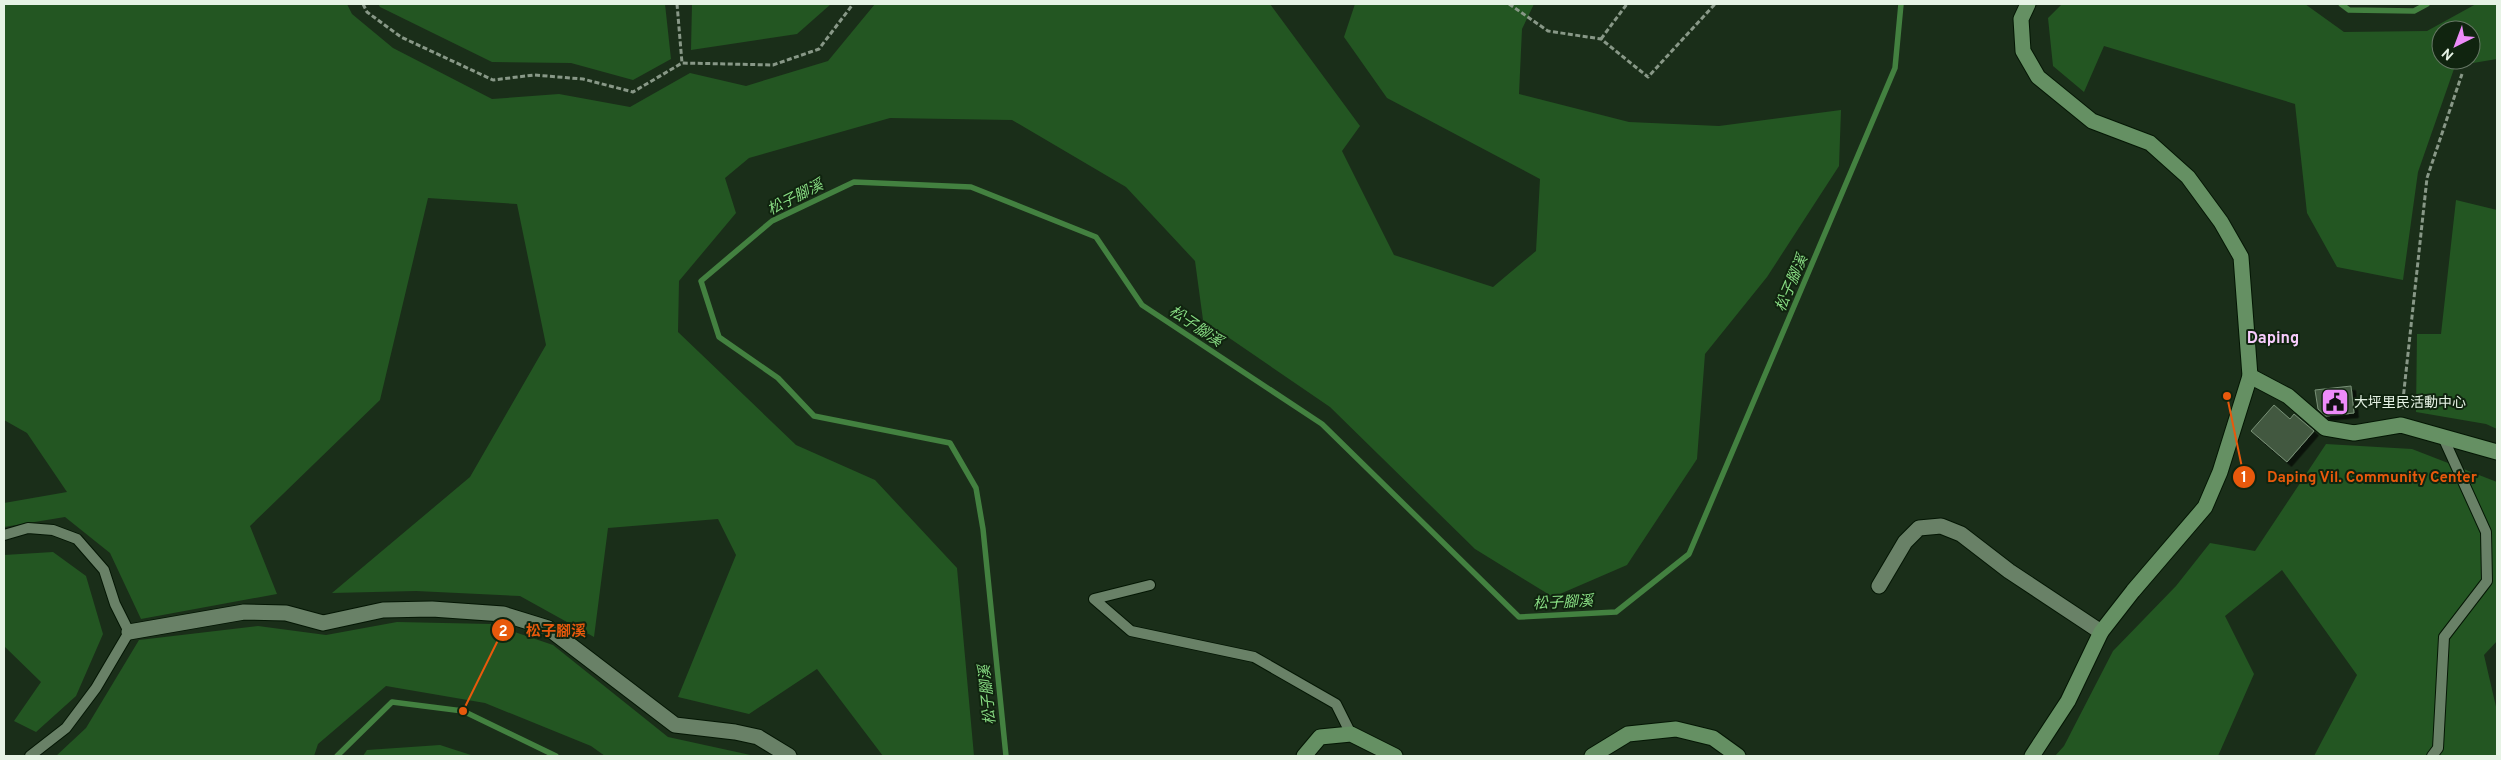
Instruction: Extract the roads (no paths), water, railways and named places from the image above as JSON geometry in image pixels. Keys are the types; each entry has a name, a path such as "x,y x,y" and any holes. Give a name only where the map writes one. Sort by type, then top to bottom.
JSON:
{"street":[{"path":"2028,4 2021,19 2022,51 2038,77 2092,121 2150,143 2188,178 2221,222 2242,257 2250,376 2220,472 2205,507 2133,591 2101,632 2068,701 2032,756"},
{"path":"2250,376 2288,396 2325,428 2354,433 2401,425 2497,452"},
{"path":"1879,586 1905,542 1919,528 1941,526 1960,534 2009,571 2101,632"},
{"path":"129,632 244,612 286,613 323,623 383,610 432,609 504,614 548,628 675,724 735,732 758,738 789,756"},
{"path":"1592,756 1628,734 1676,729 1713,738 1738,756"},
{"path":"1304,756 1320,737 1351,734 1395,756"}],"lane":[{"path":"2432,756 2438,748 2444,637 2487,581 2486,532 2442,435"},
{"path":"4,535 28,528 53,530 77,539 104,570 115,604 129,632 96,688 66,728 30,756"},
{"path":"1150,584 1094,599 1131,631 1254,657 1336,704 1351,734"}],"waterway":[{"name":"松子腳溪","path":"1006,756 983,529 976,488 950,443 814,416 778,378 719,337 701,281 772,221 854,182 971,187 1096,237 1142,305 1322,424 1519,617 1616,612 1689,554 1895,68 1901,4"},
{"name":"松子腳溪","path":"2341,4 2349,10 2414,11 2427,4"},
{"name":"松子腳溪","path":"337,756 392,702 463,711 556,756"}],"place":[{"name":"Daping Vil. Community Center","path":"2227,396"},
{"name":"大坪里民活動中心","path":"2335,402"},
{"name":"松子腳溪","path":"463,711"}],"district":[{"name":"Daping","path":"2273,337"}]}
